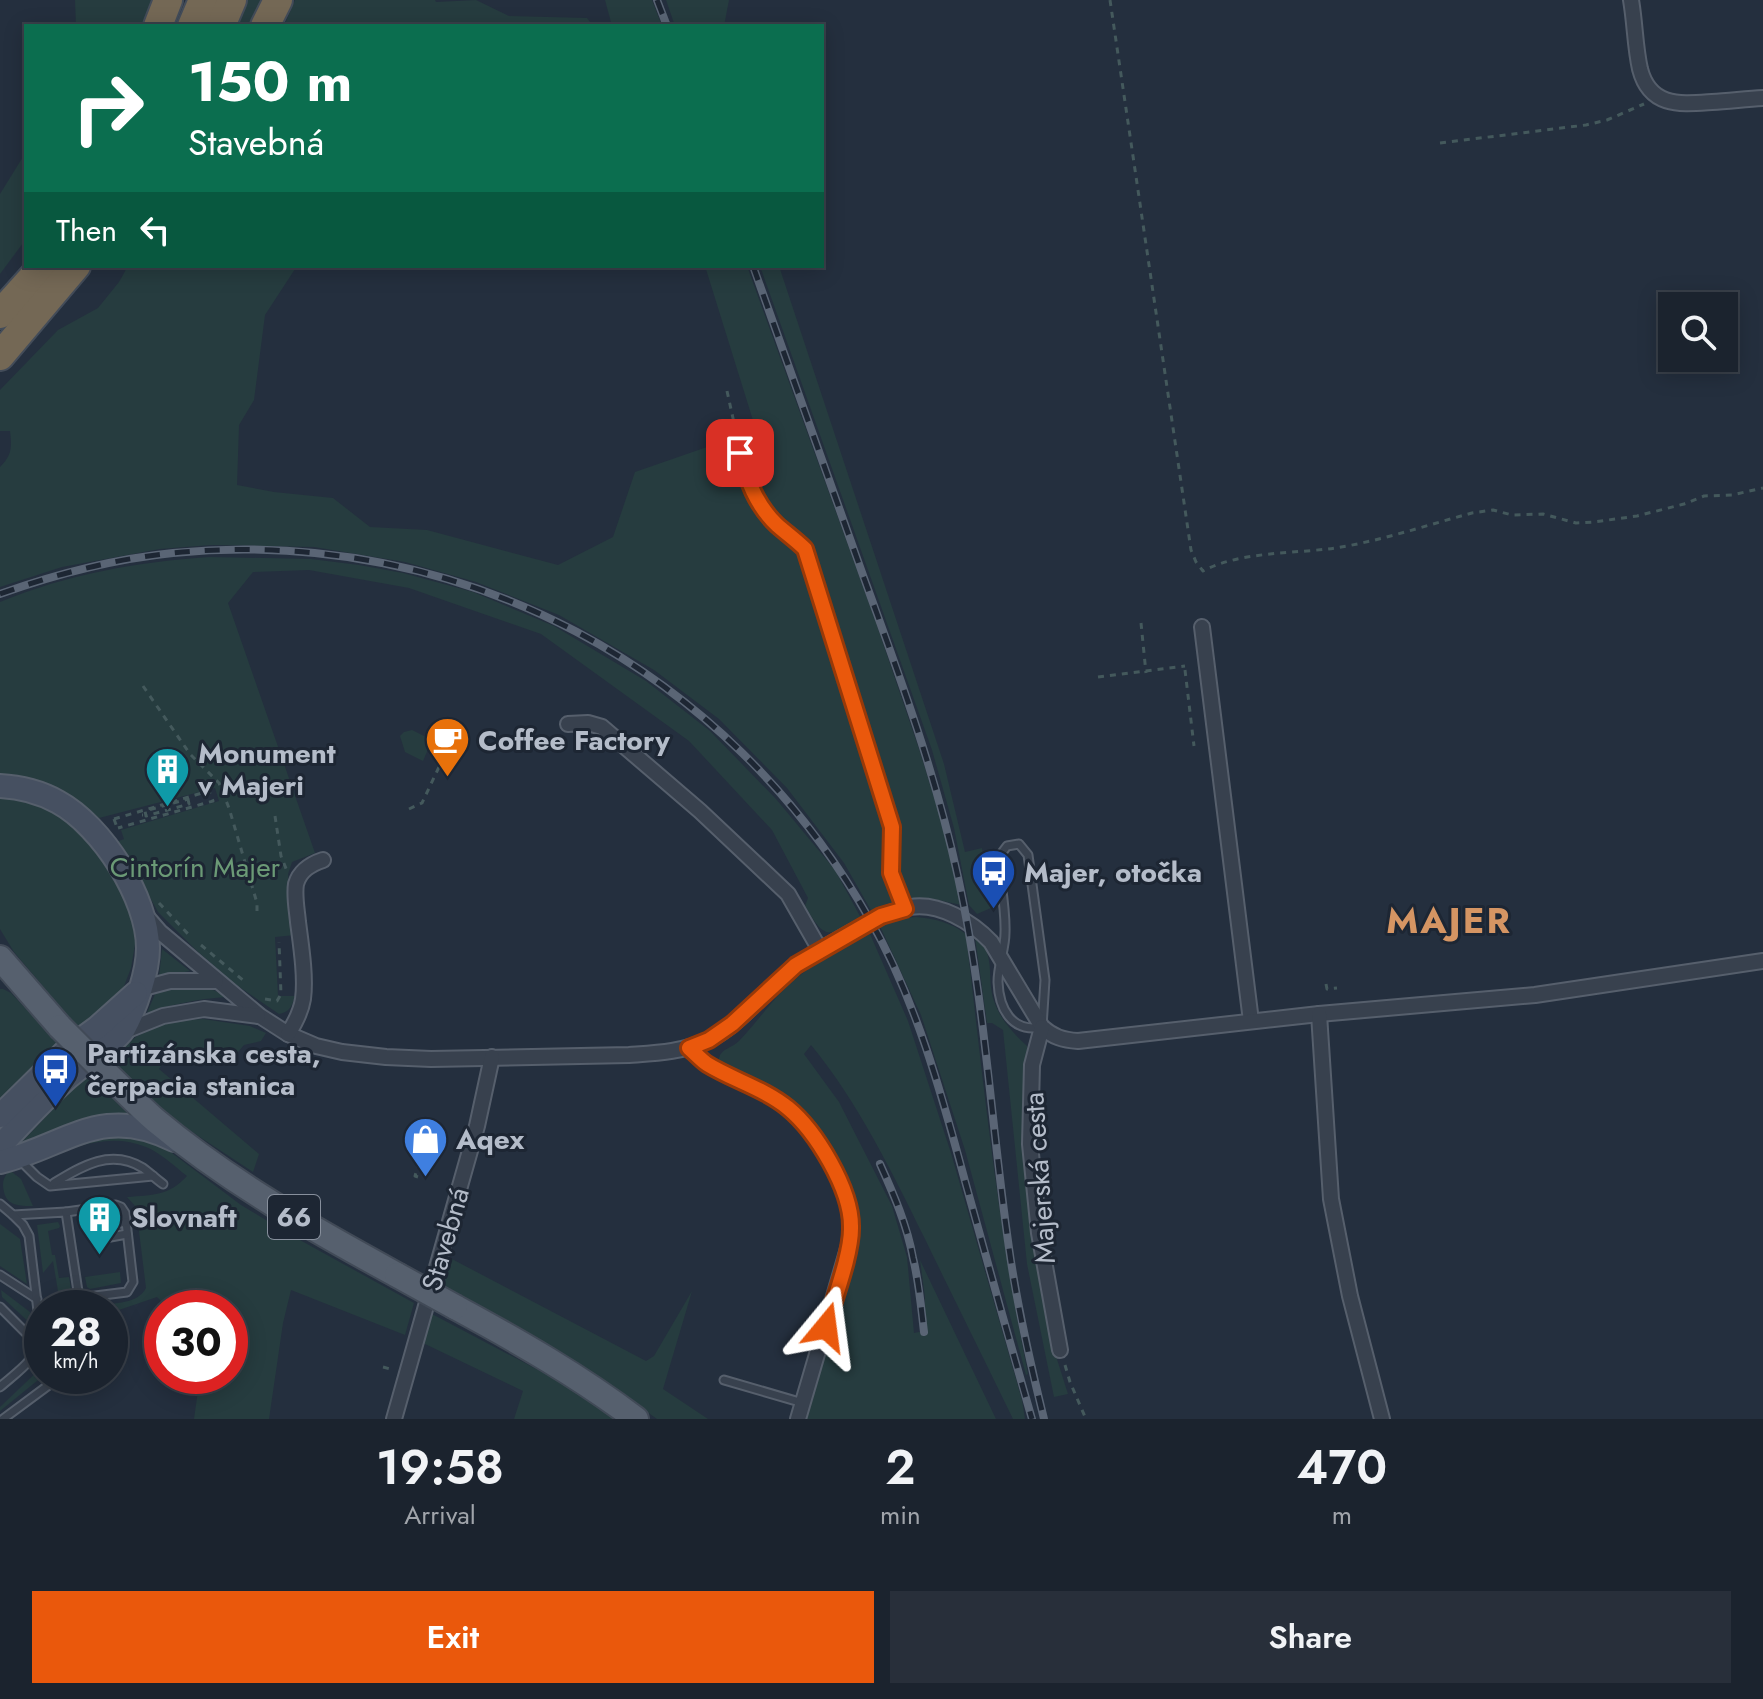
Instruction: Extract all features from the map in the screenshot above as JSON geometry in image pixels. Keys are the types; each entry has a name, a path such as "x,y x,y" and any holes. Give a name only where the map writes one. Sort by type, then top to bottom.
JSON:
{"highway":[{"path":"159,24 168,0"},
{"path":"193,24 203,0"},
{"path":"222,24 232,0"},
{"path":"266,24 278,0"},
{"path":"0,314 56,270"},
{"path":"0,356 56,270"}],"main road":[{"name":"66","path":"4,970 155,1120 195,1151 274,1205 520,1342 636,1419"}],"street":[{"path":"1631,0 1640,69 1646,84 1658,97 1680,104 1763,98"},
{"path":"1202,627 1251,1021"},
{"path":"568,724 588,723 602,727 700,811 788,894 820,950"},
{"path":"0,786 38,793 61,803 80,818 107,832 114,858 131,886 148,903 160,932 260,1016 288,1034 316,1046 386,1057 629,1055 689,1048 709,1040 732,1024 796,965 820,950 881,916 923,907 940,910 980,930 991,942 1042,1027 1051,1035 1078,1041 1319,1014 1535,995 1763,961"},
{"path":"288,1034 298,1017 303,999 296,884 306,867 323,860"},
{"path":"123,1032 145,971 148,903"},
{"path":"0,1116 68,1049 140,989 170,981 217,981"},
{"path":"6,1155 65,1080 123,1032 163,1016 204,1009 260,1016"},
{"path":"1319,1014 1331,1199 1350,1296 1382,1419"},
{"name":"Majerská cesta","path":"1042,1027 1032,1065 1030,1144 1039,1233 1060,1350"},
{"path":"689,1048 705,1063 788,1108 824,1154 846,1198 851,1224 849,1245 798,1419"},
{"name":"Stavebná","path":"394,1419 473,1140 492,1057"},
{"path":"6,1155 104,1126 153,1129 195,1151"}],"lane":[{"path":"740,453 757,502 777,525 805,549 892,827 891,873 905,909"},
{"path":"1019,844 1028,855 1045,980 1042,1027 1022,1027 1010,1019 1000,1000 998,979 1001,960 1005,932 998,858 1007,846 1019,844"},
{"path":"6,1155 50,1186 153,1176"},
{"path":"50,1186 84,1165 107,1159 142,1167 163,1184"},
{"path":"0,1204 23,1225 29,1236 36,1290"},
{"path":"13,1215 121,1207 125,1213 133,1282 128,1290"},
{"path":"66,1212 78,1290"},
{"path":"92,1228 126,1222"},
{"path":"69,1231 80,1230"},
{"path":"94,1240 127,1234"},
{"path":"71,1243 82,1242"},
{"path":"119,1263 130,1261"},
{"path":"75,1269 84,1268"},
{"path":"0,1275 24,1291"},
{"path":"0,1307 24,1331"},
{"path":"0,1387 24,1367"},
{"path":"724,1380 803,1403"},
{"path":"3,1419 37,1394"}],"path":[{"path":"1110,0 1191,550 1203,571 1236,559 1337,548 1472,513 1493,510 1512,515 1543,514 1576,523 1594,522 1637,516 1704,496 1732,495 1763,488"},
{"path":"1440,143 1586,125 1616,117 1658,97"},
{"path":"727,391 740,453"},
{"path":"1141,623 1146,672"},
{"path":"1098,677 1185,668 1194,746"},
{"path":"143,686 190,754 219,783 229,808 257,911"},
{"path":"409,809 422,803 455,733 449,723"},
{"path":"107,832 142,815 221,788"},
{"path":"114,819 213,801 209,791"},
{"path":"188,799 187,804 146,816 145,811 188,799"},
{"path":"275,816 281,856 296,884"},
{"path":"107,832 114,819"},
{"path":"107,832 114,819"},
{"path":"107,832 122,838"},
{"path":"148,903 162,908 187,934 252,988"},
{"path":"263,997 267,1001 277,1001 281,994 279,942"},
{"path":"1326,984 1327,989 1337,988"},
{"path":"418,1177 415,1176 421,1156"},
{"path":"1060,1350 1086,1419"}],"green space":[{"path":"75,0 154,0 145,24 76,24"},
{"path":"248,0 269,0 256,24 238,24"},
{"path":"295,0 476,0 509,16 587,18 592,24 285,24"},
{"path":"605,0 652,0 661,24 611,24"},
{"path":"666,0 729,0 724,24 674,24"},
{"path":"24,155 24,242 0,274 0,194"},
{"path":"127,268 296,268 265,315 254,400 239,425 237,485 333,498 370,527 427,530 558,565 613,537 635,472 756,430 706,268 748,268 920,752 944,830 961,905 916,898 872,912 844,863 787,788 719,719 654,670 559,615 476,582 405,562 314,547 211,545 160,549 62,567 0,587 0,467 9,455 11,442 10,431 0,431 0,390 58,330 98,308"},
{"path":"761,268 780,268 944,764 965,852 982,848 991,908 977,914 969,905 954,828 932,750"},
{"name":"Cintorín Majer","path":"210,557 311,559 403,573 473,592 554,626 646,681 710,731 776,799 835,870 861,918 834,932 818,926 805,906 808,898 772,830 689,741 541,634 409,588 309,570 253,572 228,603 315,853 292,862 288,874 295,935 275,937 278,996 295,996 290,1008 279,1014 235,984 158,912 116,842 124,839 121,830 219,801 215,788 99,818 61,789 24,778 0,777 0,602 51,584 103,571"},
{"path":"412,730 432,740 423,761 405,752 400,736"},
{"path":"0,796 29,799 63,813 87,837 115,873 130,906 136,939 131,968 121,994 80,1030 14,952 0,929"},
{"path":"916,917 942,922 966,934 992,1154 1026,1375 965,1150 921,1015 879,924"},
{"path":"870,934 908,1021 951,1153 1025,1419 1013,1419 887,1163 844,1090 811,1045 804,1054 839,1102 892,1206 907,1257 914,1333 924,1331 925,1297 920,1260 996,1419 805,1419 860,1232 852,1195 838,1166 762,1086 719,1062 719,1058 739,1041 799,976"},
{"path":"975,937 982,943 989,958 992,992 997,1008 1027,1046 1029,1211 1049,1334 1068,1394 1054,1397 1027,1264 1003,1030 987,1023"},
{"path":"162,949 190,971 159,977"},
{"path":"175,987 208,989 225,997 186,1002 147,1013 155,994"},
{"path":"0,989 11,993 58,1043 0,1102"},
{"path":"203,1019 250,1026 266,1033 261,1041 244,1045 232,1059 219,1061 170,1054 159,1069 259,1154 253,1172 177,1122 107,1061 137,1036 171,1021"},
{"path":"88,1073 129,1115 127,1119 19,1147 19,1145"},
{"path":"128,1132 164,1147 241,1205 414,1303 405,1335 291,1290 269,1419 194,1419 197,1394 248,1394 248,1290 144,1290 136,1207 127,1197 167,1191 187,1176 152,1150 119,1141 93,1143 41,1159 67,1143"},
{"path":"8,1172 21,1179 33,1206 8,1200 3,1184"},
{"path":"58,1222 59,1228 48,1231 52,1255 55,1255 59,1278 69,1277 71,1290 58,1290 53,1261 43,1273 37,1225"},
{"path":"0,1224 20,1239 27,1284 0,1266"},
{"path":"450,1258 646,1361 654,1356 692,1291 663,1389 708,1419 657,1419 524,1330 443,1285"},
{"path":"120,1272 121,1283 87,1287 85,1277"},
{"path":"1,1290 24,1307 24,1318 2,1297"},
{"path":"144,1290 144,1301 128,1307 128,1301"},
{"path":"432,1314 559,1381 615,1419 514,1419 523,1391 423,1343"},
{"path":"24,1384 24,1391 0,1411 0,1407"}],"railway":[{"path":"657,0 666,24"},
{"path":"754,268 904,689 949,839 975,969 1012,1270 1044,1419"},
{"path":"0,594 85,568 173,553 280,550 384,563 483,591 577,632 663,686 742,753 811,831 870,920 886,951 914,1014 937,1080 1032,1419"},
{"path":"880,1164 900,1210 910,1246 924,1332"}],"place":[{"name":"Coffee Factory","path":"447,779"},
{"name":"Monument v Majeri","path":"167,808"},
{"name":"Majer, otočka","path":"993,911"},
{"name":"Partizánska cesta, čerpacia stanica","path":"56,1108"},
{"name":"Aqex","path":"425,1178"},
{"name":"Slovnaft","path":"100,1256"}],"district":[{"name":"MAJER","path":"1449,920"}],"route":[{"path":"740,453 757,502 777,525 805,549 892,827 891,873 905,909 881,916 796,965 732,1024 709,1040 689,1048 705,1063 788,1108 810,1133 831,1165 846,1198 851,1224 849,1245 826,1327"}]}
